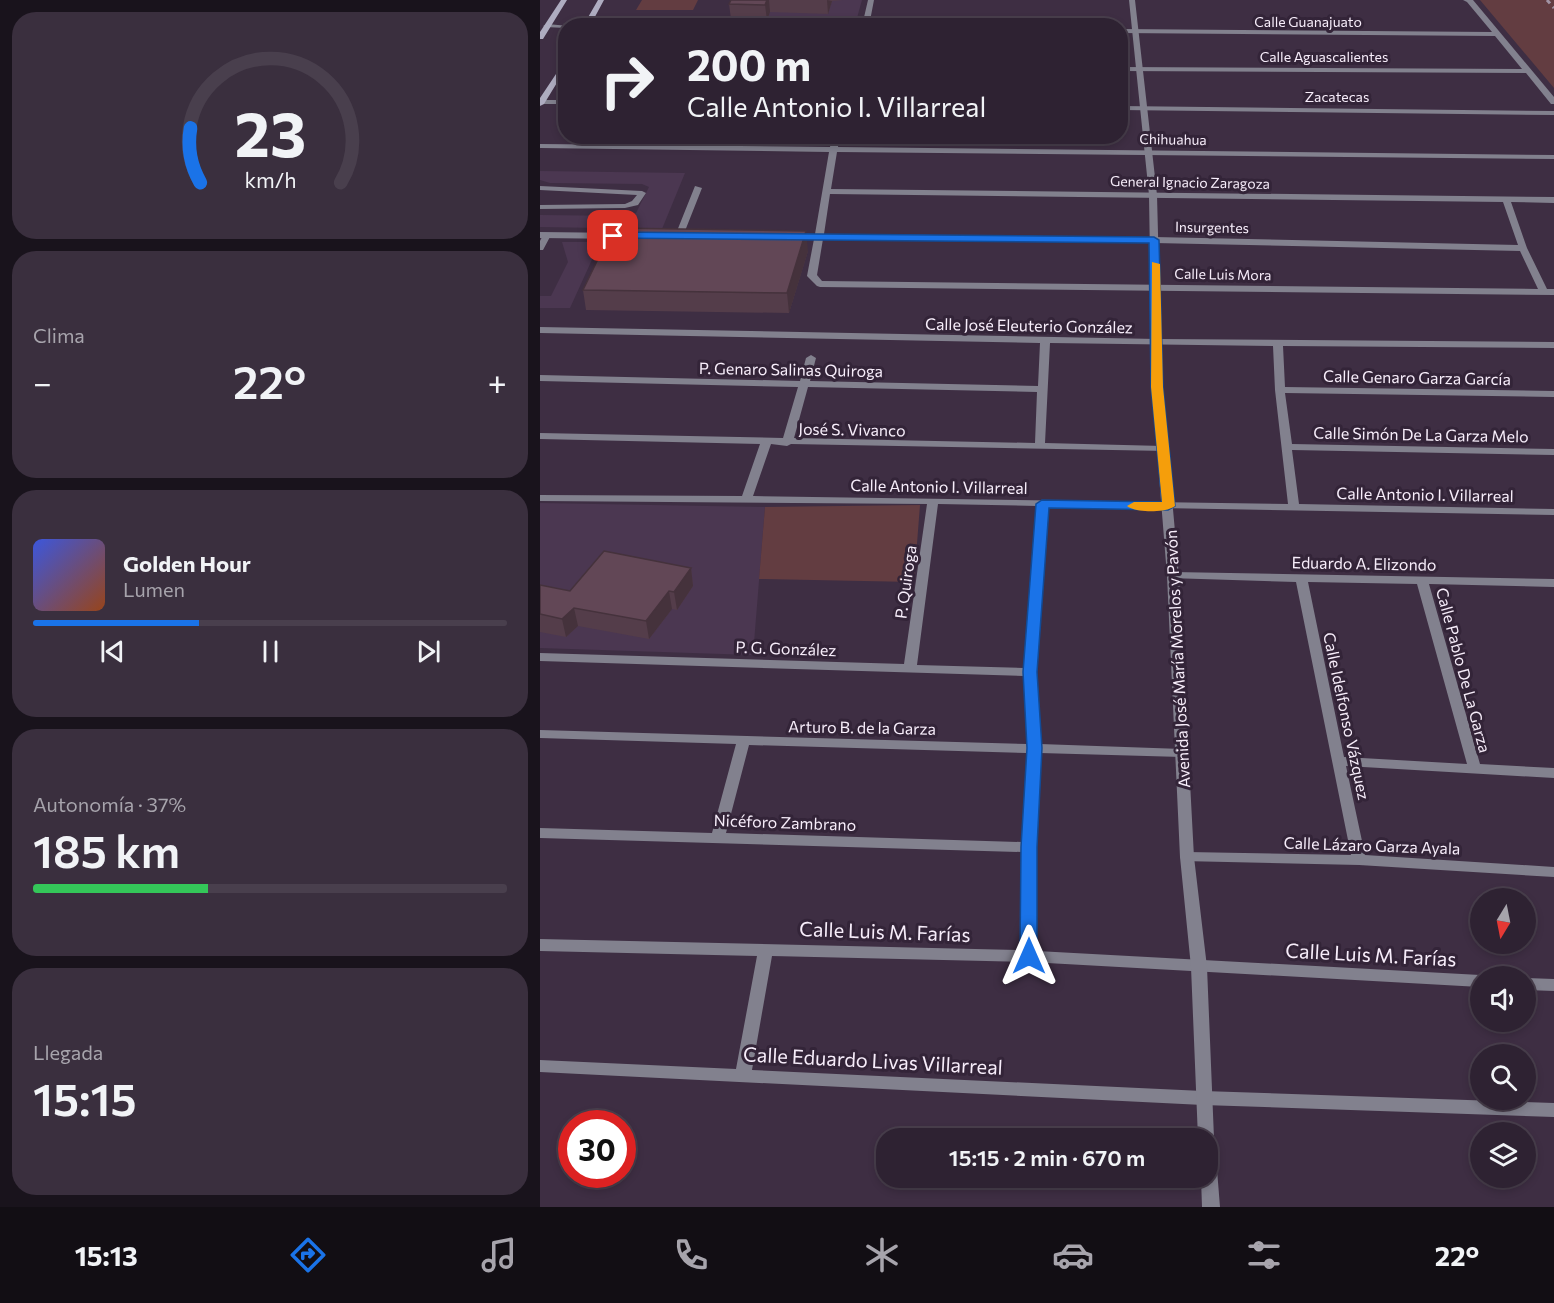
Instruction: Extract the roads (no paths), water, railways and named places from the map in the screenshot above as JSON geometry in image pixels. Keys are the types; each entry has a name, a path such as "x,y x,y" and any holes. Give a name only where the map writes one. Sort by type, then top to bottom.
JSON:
{"main road":[{"path":"540,37 564,0"},
{"path":"591,18 601,0"},
{"path":"541,103 558,75"}],"street":[{"path":"867,18 871,0"},
{"name":"Avenida José María Morelos y Pavón","path":"1132,0 1153,195 1157,387 1173,576 1187,857 1198,967 1205,1128"},
{"path":"1468,0 1554,102"},
{"path":"547,26 558,26"},
{"name":"Calle Guanajuato","path":"1128,31 1496,34"},
{"name":"Calle Aguascalientes","path":"1128,69 1527,71"},
{"path":"541,103 558,102"},
{"name":"Zacatecas","path":"1128,108 1554,113"},
{"path":"817,236 834,144"},
{"name":"Chihuahua","path":"540,146 1554,157"},
{"name":"General Ignacio Zaragoza","path":"826,191 1554,200"},
{"path":"1506,199 1523,248 1549,292"},
{"path":"544,235 631,236"},
{"path":"667,236 691,236"},
{"name":"Insurgentes","path":"782,236 1154,240 1523,248"},
{"name":"Calle Luis Mora","path":"817,236 812,276 820,284 1549,292"},
{"name":"Calle José Eleuterio González","path":"540,330 1278,344 1554,345"},
{"path":"1040,447 1045,340"},
{"path":"1278,344 1280,390 1294,508"},
{"path":"787,443 801,385 811,358"},
{"name":"P. Genaro Salinas Quiroga","path":"540,378 1042,389"},
{"name":"Calle Genaro Garza García","path":"1280,390 1554,394"},
{"name":"José S. Vivanco","path":"540,436 787,443 1163,449"},
{"path":"747,500 766,442"},
{"name":"Calle Simón De La Garza Melo","path":"1287,447 1554,452"},
{"name":"Calle Antonio I. Villarreal","path":"540,498 933,501 1554,512"},
{"name":"P. Quiroga","path":"910,668 933,501"},
{"path":"1029,956 1029,847 1034,748 1030,672 1042,504"},
{"name":"Eduardo A. Elizondo","path":"1173,576 1554,583"},
{"name":"Calle Idelfonso Vázquez","path":"1301,579 1359,860"},
{"name":"Calle Pablo De La Garza","path":"1422,580 1475,770"},
{"name":"P. G. González","path":"540,657 1030,672"},
{"name":"Arturo B. de la Garza","path":"540,734 1182,753"},
{"path":"718,838 743,741"},
{"path":"1340,761 1554,773"},
{"name":"Nicéforo Zambrano","path":"540,833 1029,847"},
{"name":"Calle Lázaro Garza Ayala","path":"1187,857 1359,860 1554,872"},
{"name":"Calle Luis M. Farías","path":"540,945 1029,956 1470,981"},
{"path":"743,1075 766,949"},
{"path":"1536,984 1554,985"},
{"name":"Calle Eduardo Livas Villarreal","path":"540,1066 1203,1098 1554,1110"},
{"path":"1210,1188 1211,1207"}],"lane":[{"path":"540,188 642,193 635,203 625,206 540,207"},
{"path":"679,236 698,188"},
{"path":"540,248 544,235"}],"railway":[{"path":"1547,0 1554,8"}]}
